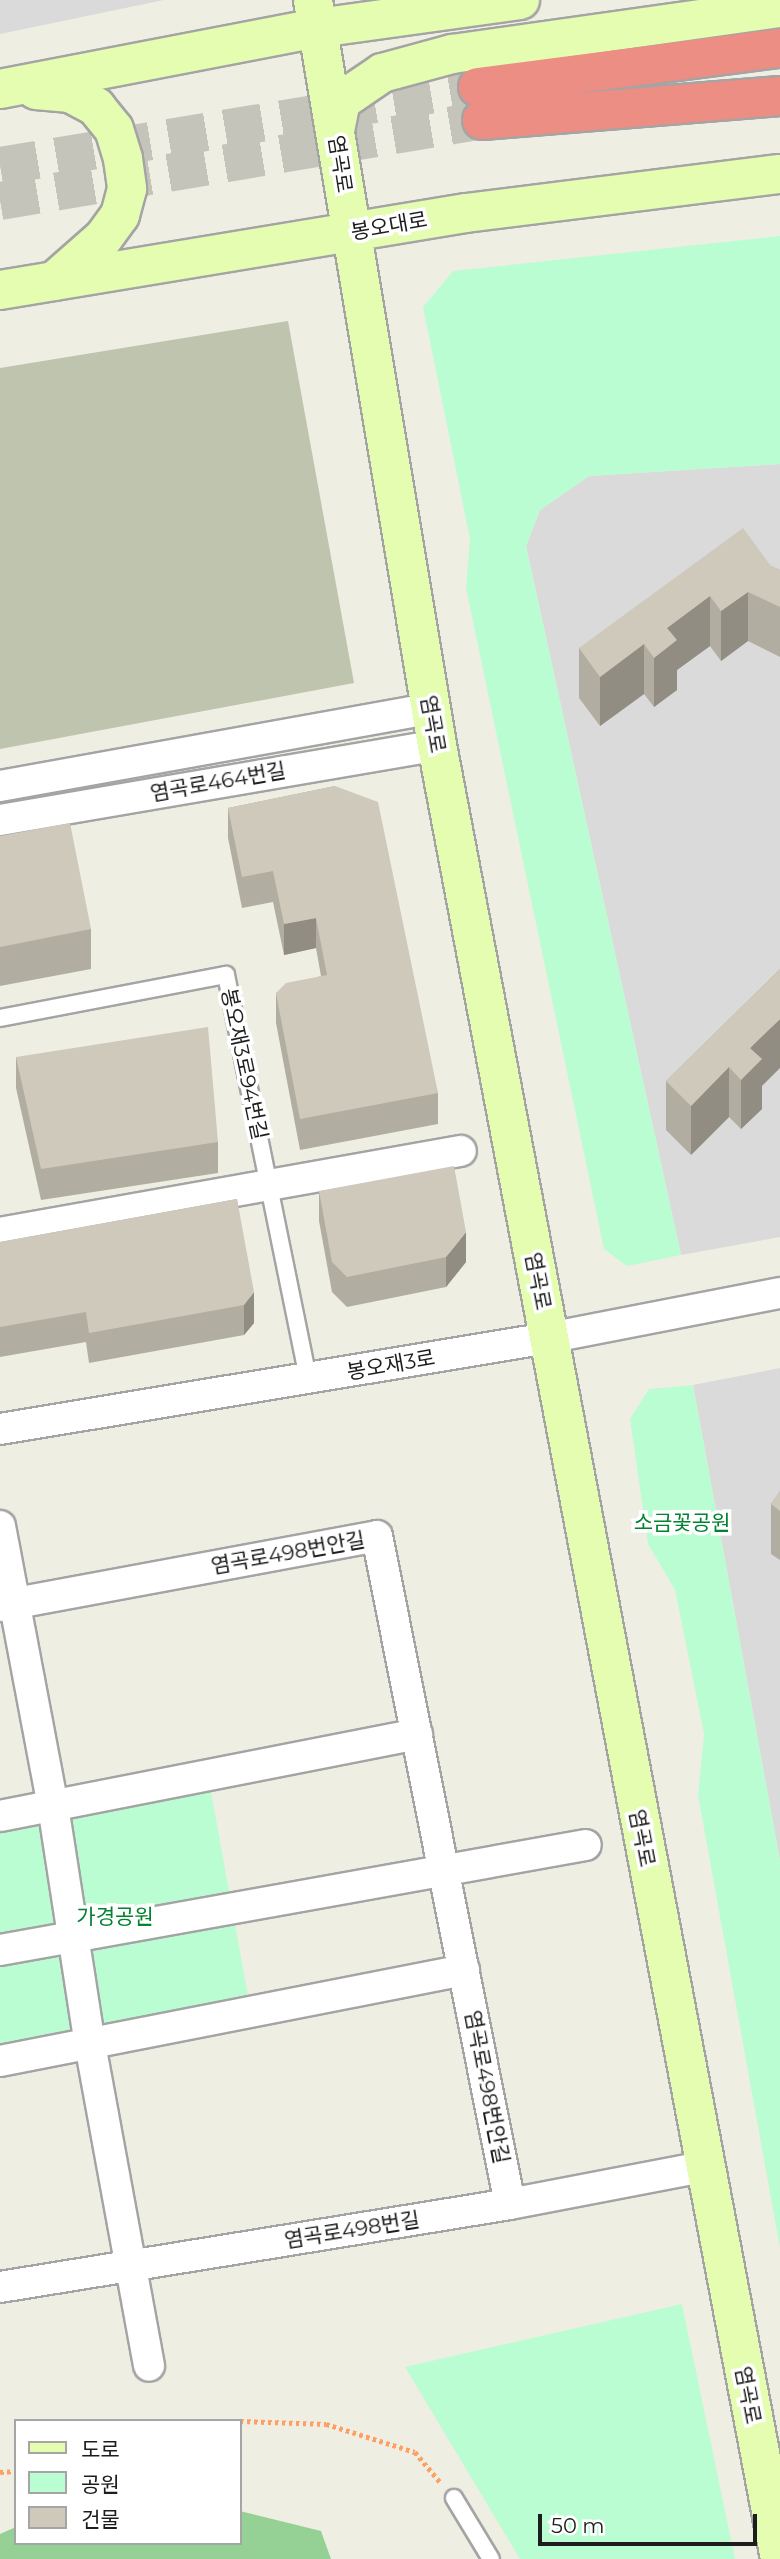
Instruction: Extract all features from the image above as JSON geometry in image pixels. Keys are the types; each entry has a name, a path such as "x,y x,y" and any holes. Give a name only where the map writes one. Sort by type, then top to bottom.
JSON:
{"highway":[{"path":"780,48 480,104 780,96"}],"main road":[{"path":"2,88 315,14 520,0"},
{"path":"335,131 341,101 382,73 452,54 780,8"},
{"name":"염곡로","path":"315,14 433,727 703,2167 780,2559"},
{"path":"2,88 70,93 96,107 114,128 123,159 127,189 120,215 103,238 54,281"},
{"name":"봉오대로","path":"0,290 466,213 780,174"}],"street":[{"name":"염곡로464번길","path":"0,786 362,721 433,727"},
{"path":"362,721 378,730 382,736 371,755"},
{"name":"염곡로464번길","path":"0,820 371,755 433,727"},
{"path":"0,1233 461,1151"},
{"name":"봉오재3로","path":"0,1429 548,1338 780,1293"},
{"path":"0,1526 7,1605 53,1806 90,2044 149,2366"},
{"name":"염곡로498번안길","path":"7,1605 377,1536 510,2204"},
{"path":"0,1816 417,1734"},
{"path":"0,1950 586,1845"},
{"path":"0,2062 464,1970"},
{"name":"염곡로498번길","path":"0,2287 510,2204 703,2167"}],"lane":[{"name":"봉오재3로94번길","path":"0,1018 226,975 308,1379"},
{"path":"454,2498 491,2559"}],"path":[{"path":"242,2421 326,2424 415,2452 454,2498"}],"shaded area":[{"path":"0,0 164,0 0,34"},
{"path":"288,321 354,683 0,749 0,368"},
{"path":"780,464 780,1237 681,1255 526,546 540,510 589,476"},
{"path":"780,1368 780,1861 693,1385"}],"green space":[{"path":"780,236 780,464 589,476 540,510 526,546 681,1255 627,1266 604,1249 466,588 470,539 423,307 453,271"},
{"name":"소금꽃공원","path":"693,1385 780,1861 780,2248 698,1795 704,1734 675,1590 648,1544 630,1419 649,1389"},
{"name":"가경공원","path":"208,1775 251,2012 0,2061 0,1816"},
{"path":"682,2304 735,2559 520,2559 405,2367"},
{"path":"242,2511 321,2531 331,2559 0,2559 0,2534 14,2528 14,2545 242,2545"}],"building":[{"path":"743,528 771,566 780,570 780,607 748,592 721,611 710,596 667,628 677,640 654,658 644,644 600,677 579,648"},
{"path":"335,786 378,802 438,1093 300,1119 276,993 286,983 327,975 316,918 284,924 273,871 242,877 228,808"},
{"path":"70,823 91,929 0,947 0,836"},
{"path":"780,969 780,1019 750,1048 762,1059 741,1080 729,1067 691,1106 666,1081"},
{"path":"208,1027 218,1142 41,1169 16,1057"},
{"path":"454,1166 466,1232 446,1257 347,1277 332,1262 319,1191"},
{"path":"237,1199 254,1292 244,1305 89,1333 86,1312 0,1327 0,1242"},
{"path":"780,1491 780,1511 771,1504"}],"tunnel":[{"path":"0,166 478,87"},
{"path":"0,201 482,120"}]}
